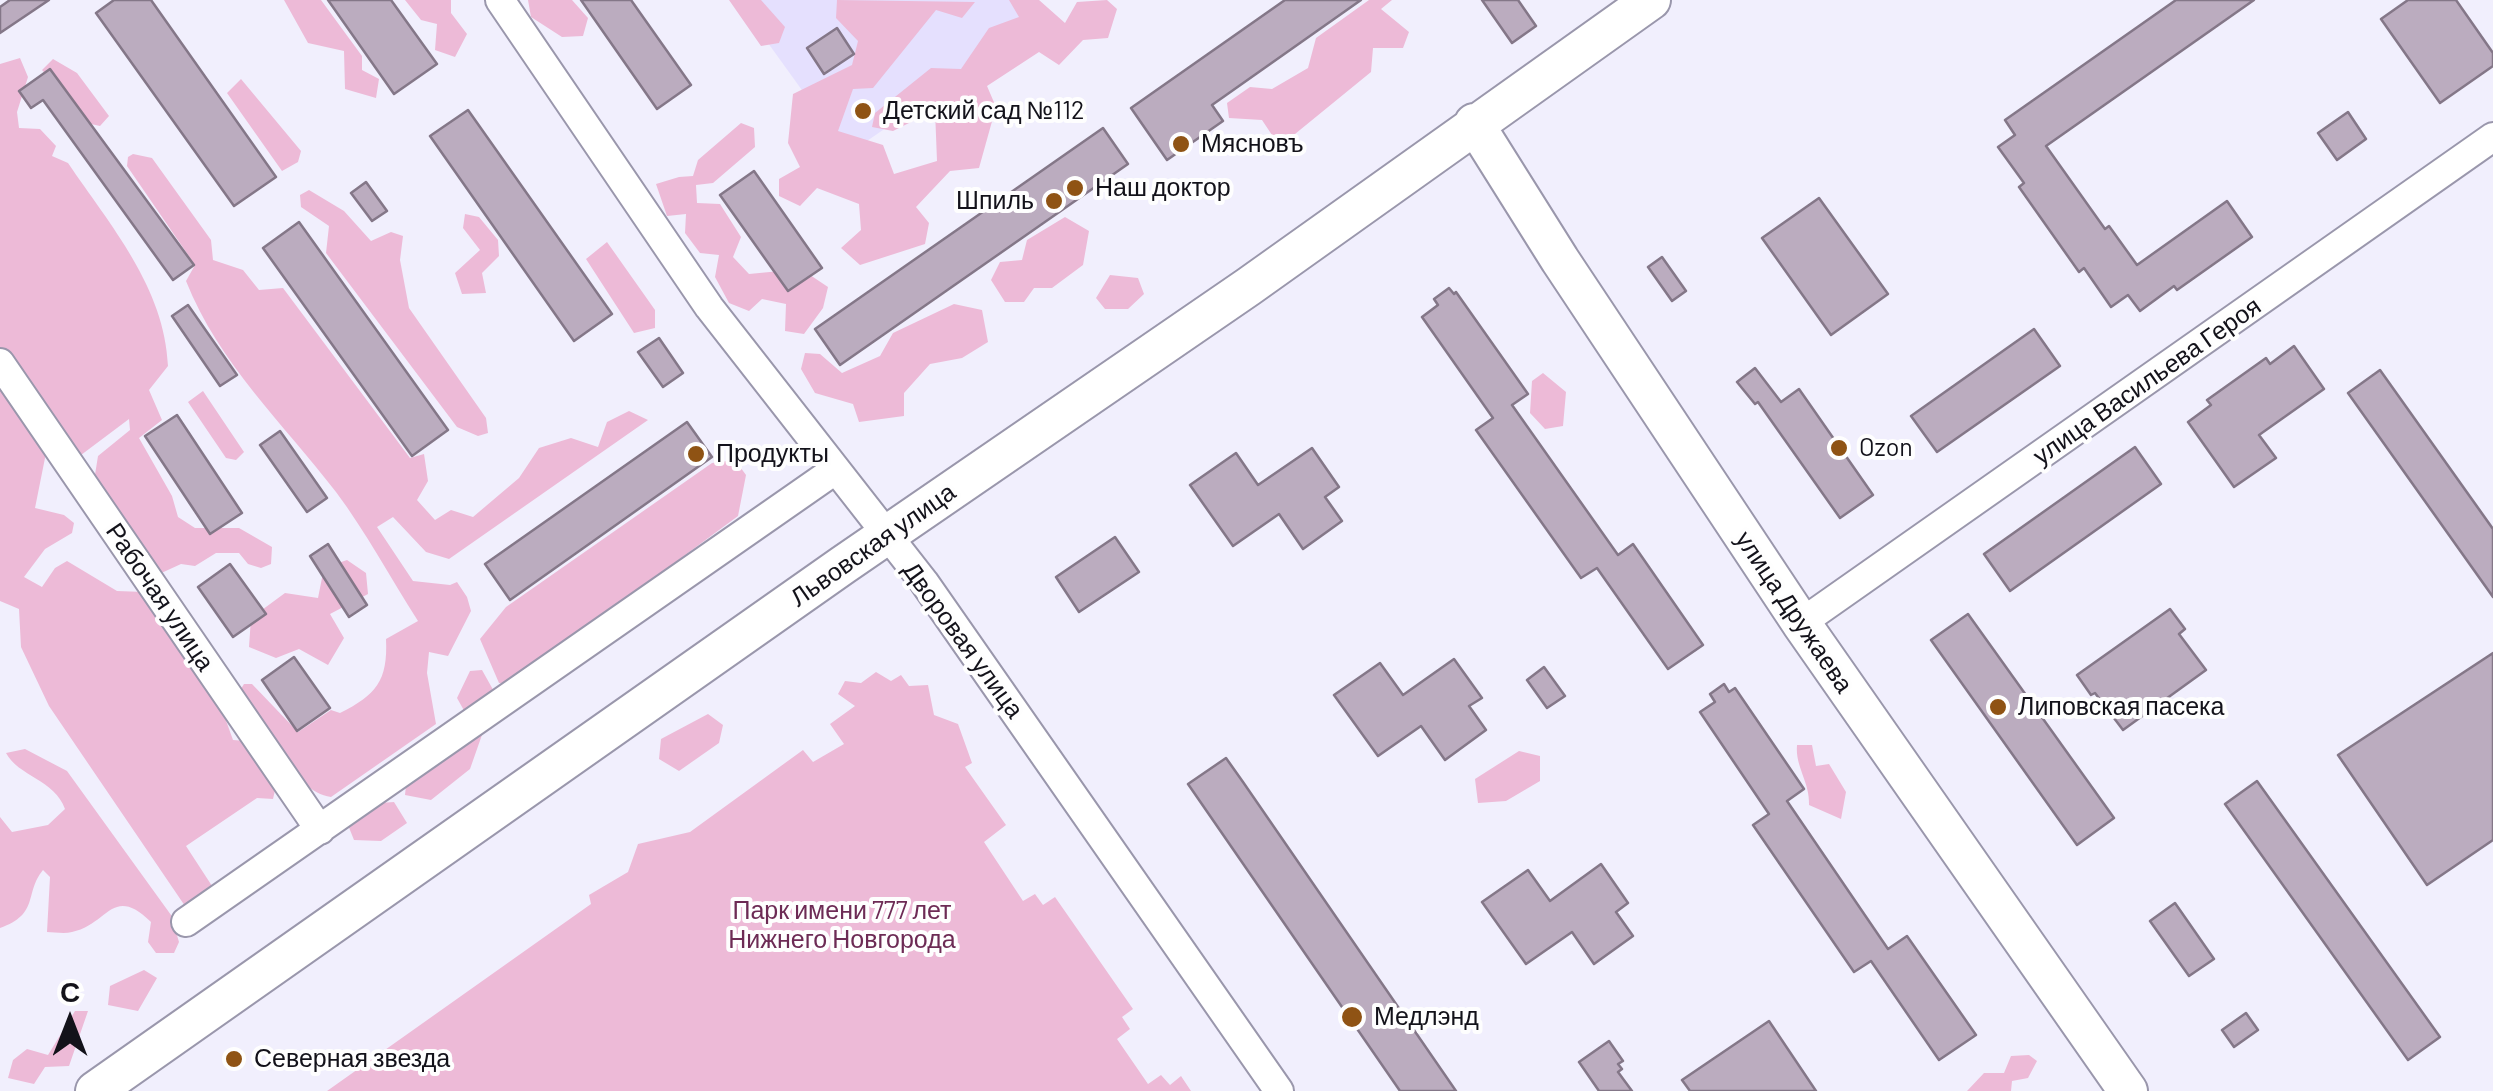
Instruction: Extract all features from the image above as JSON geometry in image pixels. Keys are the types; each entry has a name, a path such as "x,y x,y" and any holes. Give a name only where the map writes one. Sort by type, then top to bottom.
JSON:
{"main road":[{"name":"Львовская улица","path":"96,1091 885,536 1248,287 1651,0"},
{"name":"улица Дружаева","path":"1474,123 1801,623 2128,1091"}],"street":[{"name":"Дворовая улица","path":"500,0 710,307 924,582 1279,1091"},
{"name":"улица Васильева Героя","path":"1801,623 2493,137"},
{"name":"Рабочая улица","path":"0,363 320,830"},
{"path":"186,922 835,470"}],"shaded area":[{"name":"Детский сад №112","path":"737,0 1032,0 1046,18 848,154"}],"green space":[{"path":"284,0 321,0 362,56 362,70 379,79 376,98 345,89 344,51 308,43"},
{"path":"405,0 451,0 451,13 467,34 455,57 435,50 437,24 421,20"},
{"path":"528,0 572,0 588,18 583,36 562,37 531,17"},
{"path":"729,0 761,0 785,27 779,43 761,46"},
{"path":"837,0 975,2 962,18 936,10 873,88 853,89 838,131 883,145 894,174 937,161 935,110 893,131 872,127 875,113 931,68 961,69 989,28 1019,17 1009,0 1039,0 1065,23 1077,2 1107,0 1117,9 1108,38 1083,40 1059,65 1039,52 987,86 996,107 979,168 950,171 916,207 929,223 925,244 860,265 841,248 861,230 859,204 817,188 800,206 779,196 779,179 800,167 788,143 793,94 852,65 858,41 836,18"},
{"path":"1369,0 1392,0 1381,9 1409,32 1403,48 1373,48 1371,72 1295,134 1274,138 1262,120 1229,118 1227,103 1250,87 1272,89 1308,68 1316,38"},
{"path":"20,58 28,77 17,112 19,128 40,129 56,146 52,156 68,163 117,234 157,310 168,366 149,390 162,420 139,438 172,496 178,517 195,528 239,528 272,547 271,564 261,568 248,564 239,553 216,553 195,566 181,564 157,575 94,481 98,456 130,430 129,419 77,458 0,352 0,64"},
{"path":"53,59 77,73 109,116 100,126 91,124 42,70"},
{"path":"241,79 301,151 298,162 282,171 227,93"},
{"path":"741,123 754,128 755,147 713,183 696,185 697,203 720,204 741,237 733,257 749,274 801,269 828,287 823,308 804,334 785,331 786,304 762,299 749,311 729,303 715,277 719,255 700,253 685,233 686,214 667,216 656,184 693,176 698,160"},
{"path":"133,154 152,158 211,240 213,260 243,270 259,290 283,288 410,458 424,454 428,481 417,500 435,520 451,510 473,517 519,478 539,448 571,438 598,447 607,422 629,411 648,420 449,559 426,552 393,517 377,527 413,581 450,585 457,582 471,611 448,656 429,652 427,673 436,724 331,797 303,783 290,769 239,692 244,684 252,684 298,732 331,710 340,713 371,693 385,666 386,639 418,621 347,507 253,392 216,339 186,281 195,265 127,166 128,157"},
{"path":"309,190 344,211 371,241 391,232 403,236 400,260 409,308 486,418 488,433 478,436 457,427 326,253 329,226 301,207 300,195"},
{"path":"465,214 479,217 498,240 499,256 482,273 486,293 462,294 455,273 480,250 463,228"},
{"path":"1065,217 1089,231 1083,265 1052,288 1034,288 1024,302 1005,302 991,280 1000,262 1022,260 1027,240"},
{"path":"607,242 655,310 655,328 634,333 586,259"},
{"path":"1110,275 1138,278 1144,294 1128,309 1105,309 1096,298"},
{"path":"954,304 982,310 988,342 962,358 930,364 904,393 904,416 859,422 853,404 815,393 801,369 805,353 820,354 842,373 880,356 893,333"},
{"path":"1543,373 1566,392 1563,426 1545,429 1530,413 1532,381"},
{"path":"0,375 47,448 35,508 64,515 74,523 72,533 45,549 24,577 42,587 55,568 67,561 117,591 144,592 214,687 233,740 246,741 276,786 273,799 257,798 186,846 214,889 185,906 49,706 21,647 19,609 0,601"},
{"path":"203,391 244,452 236,460 226,458 188,402"},
{"path":"735,460 746,475 738,516 512,683 499,683 480,639 506,607 712,463"},
{"path":"347,560 366,573 368,594 330,614 344,638 328,665 299,649 276,658 249,647 251,618 285,593 318,598 324,568"},
{"path":"482,670 496,695 470,769 431,800 405,795 408,766 466,714 457,698 470,671"},
{"name":"Парк имени 777 лет Нижнего Новгорода","path":"876,672 891,681 901,675 909,686 928,685 934,715 958,724 972,763 965,767 1006,825 984,842 1023,901 1035,894 1043,905 1055,897 1133,1009 1122,1017 1130,1029 1117,1039 1148,1084 1161,1075 1170,1085 1181,1076 1191,1091 327,1091 591,904 589,895 628,872 638,844 690,832 803,750 813,762 844,744 830,724 855,706 838,694 845,681 861,683"},
{"path":"708,714 723,725 719,743 679,771 659,759 661,739"},
{"path":"1797,745 1812,745 1816,766 1829,764 1846,792 1841,819 1809,805"},
{"path":"25,749 67,771 171,915 179,942 174,953 156,953 148,942 151,922 127,907 110,910 72,932 47,932 50,877 43,870 26,910 0,928 0,817 12,832 48,825 65,809 53,791 6,753"},
{"path":"1519,751 1540,756 1540,781 1506,801 1478,803 1475,779"},
{"path":"394,802 407,823 381,841 354,840 348,825 366,804"},
{"path":"144,970 157,978 138,1011 108,1005 110,986"},
{"path":"75,1011 88,1011 69,1066 45,1067 34,1084 8,1078 13,1060 27,1049 48,1055"},
{"path":"2029,1055 2037,1061 2028,1078 2012,1081 2011,1091 1967,1091 1984,1073 2004,1073 2011,1056"}],"building":[{"path":"10,0 49,0 0,33 0,7"},
{"path":"114,0 151,0 276,177 234,206 96,13"},
{"path":"328,0 391,0 437,64 394,94"},
{"path":"581,0 631,0 691,85 657,109"},
{"path":"1285,0 1361,0 1212,105 1223,121 1167,160 1131,108"},
{"path":"1482,0 1518,0 1536,26 1512,43"},
{"path":"2176,0 2254,0 2046,146 2105,229 2109,226 2137,265 2227,201 2252,237 2140,311 2128,295 2111,307 2084,268 2079,272 2019,187 2024,183 1998,147 2015,135 2005,120"},
{"path":"2408,0 2456,0 2493,53 2493,66 2440,103 2381,19"},
{"path":"837,28 854,54 824,74 807,48"},
{"path":"50,69 194,265 173,280 43,100 31,108 19,91"},
{"path":"468,110 612,314 574,341 430,136"},
{"path":"2348,112 2366,139 2337,160 2318,133"},
{"path":"1103,128 1128,164 840,365 815,329"},
{"path":"754,171 822,268 788,291 720,195"},
{"path":"366,182 387,211 372,221 351,193"},
{"path":"1819,198 1888,294 1831,335 1762,238"},
{"path":"299,222 448,430 412,456 263,248"},
{"path":"1662,257 1686,291 1672,301 1648,267"},
{"path":"1449,288 1456,292 1528,394 1512,405 1618,555 1633,544 1703,645 1668,669 1597,568 1581,578 1476,430 1493,418 1422,317 1438,305 1434,299"},
{"path":"188,305 237,375 220,386 172,316"},
{"path":"2034,329 2060,366 1937,452 1911,416"},
{"path":"659,338 683,373 663,387 638,352"},
{"path":"2294,346 2324,389 2259,435 2276,458 2234,487 2188,422 2211,405 2207,400 2266,358 2270,364"},
{"path":"1755,368 1781,402 1799,389 1873,495 1840,518 1758,402 1755,404 1737,382"},
{"path":"2380,370 2493,529 2493,597 2348,393"},
{"path":"177,415 242,513 210,534 145,436"},
{"path":"687,422 712,457 510,600 485,564"},
{"path":"280,431 327,498 307,512 260,445"},
{"path":"2135,447 2161,484 2010,591 1984,554"},
{"path":"1312,448 1339,487 1325,497 1342,521 1303,549 1279,514 1233,546 1190,485 1236,453 1258,485"},
{"path":"1115,537 1139,572 1079,612 1056,577"},
{"path":"328,544 367,605 349,617 310,556"},
{"path":"230,564 266,614 233,637 198,587"},
{"path":"2170,609 2185,629 2179,634 2206,670 2123,730 2077,675"},
{"path":"1968,614 2114,818 2077,845 1931,640"},
{"path":"2493,653 2493,840 2427,885 2338,755"},
{"path":"294,657 330,708 297,731 262,680"},
{"path":"1454,659 1482,698 1469,706 1486,730 1445,760 1421,726 1378,756 1334,695 1380,663 1403,695"},
{"path":"1544,667 1565,696 1547,708 1527,680"},
{"path":"1724,684 1729,692 1735,688 1804,789 1787,801 1888,949 1907,936 1976,1035 1939,1060 1871,961 1854,972 1753,825 1769,814 1700,712 1715,702 1710,694"},
{"path":"1226,758 1456,1091 1400,1091 1188,784"},
{"path":"2257,781 2440,1037 2408,1060 2225,804"},
{"path":"1601,864 1628,903 1616,912 1633,936 1594,964 1572,932 1526,964 1482,902 1528,870 1550,901"},
{"path":"2175,903 2214,959 2189,976 2150,921"},
{"path":"2246,1013 2258,1030 2234,1047 2222,1030"},
{"path":"1769,1021 1816,1091 1690,1091 1682,1080"},
{"path":"1609,1041 1623,1061 1618,1064 1622,1069 1618,1072 1632,1091 1599,1091 1579,1062"}],"place":[{"name":"Детский сад №112","path":"863,111"},
{"name":"Мясновъ","path":"1181,144"},
{"name":"Наш доктор","path":"1075,188"},
{"name":"Шпиль","path":"1054,201"},
{"name":"Ozon","path":"1839,448"},
{"name":"Продукты","path":"696,454"},
{"name":"Липовская пасека","path":"1998,707"},
{"name":"Медлэнд","path":"1352,1017"},
{"name":"Северная звезда","path":"234,1059"}]}
